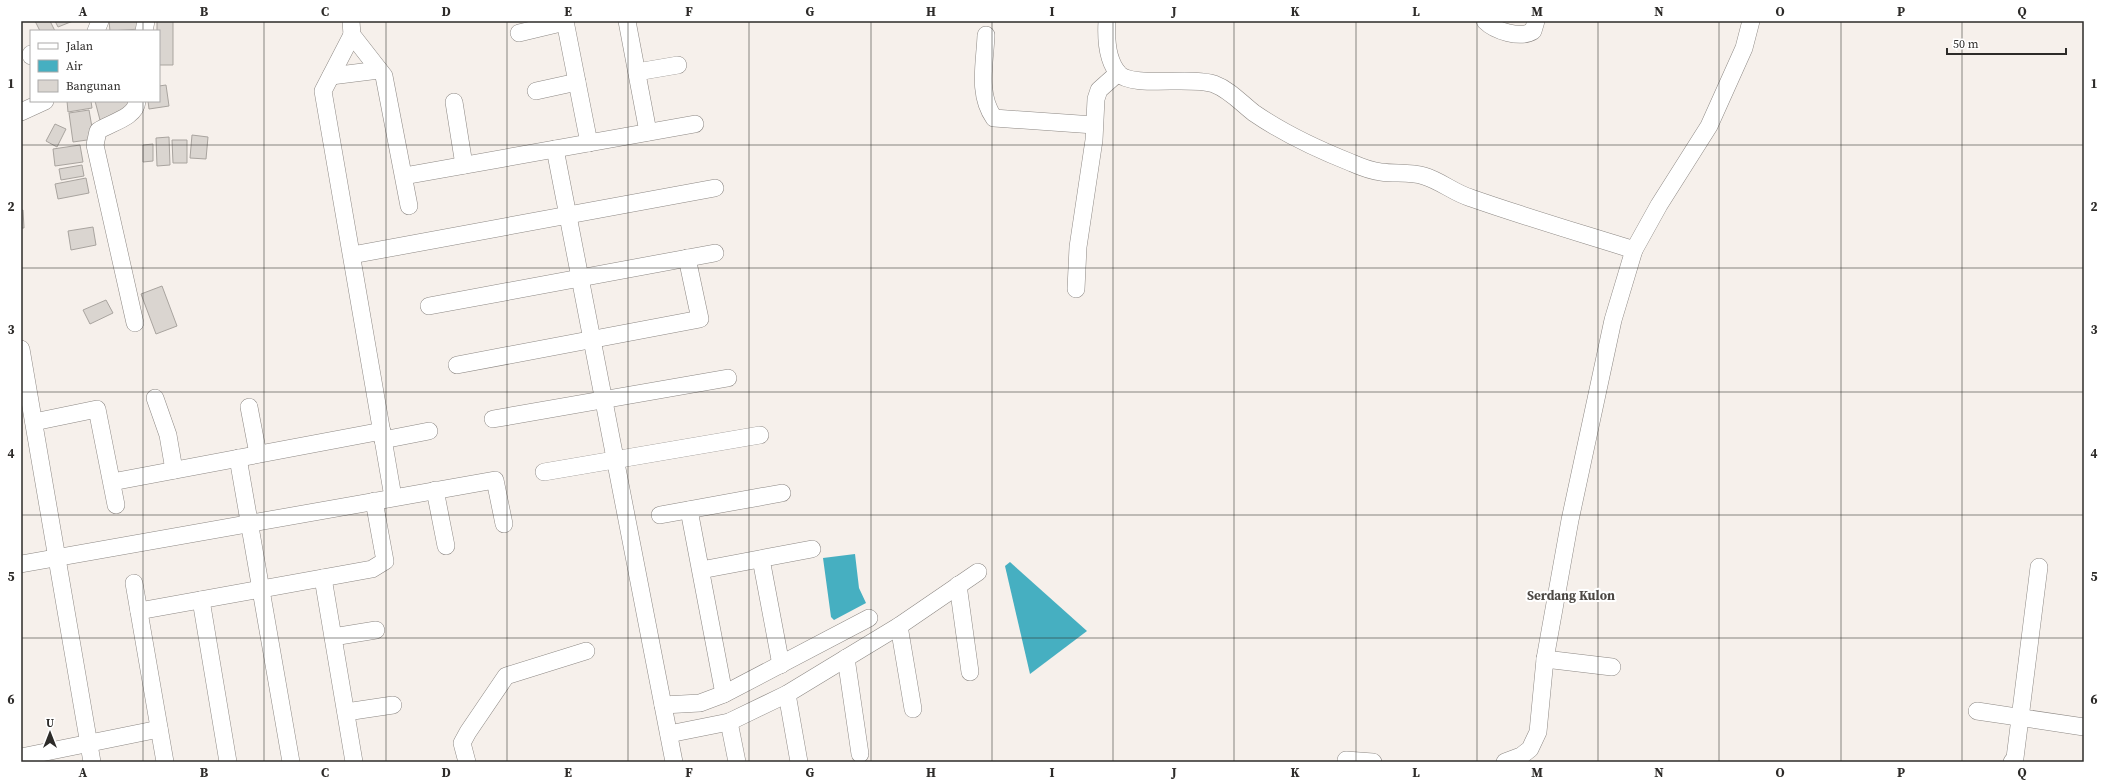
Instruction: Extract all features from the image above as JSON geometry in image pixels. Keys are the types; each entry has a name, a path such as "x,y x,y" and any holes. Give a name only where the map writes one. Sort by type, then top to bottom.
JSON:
{"street":[{"path":"518,33 565,21 589,143"},
{"path":"628,21 648,132"},
{"path":"1107,21 1109,52 1118,73 1131,80 1190,80 1216,85 1231,93 1254,113 1291,134 1353,164 1380,172 1422,176 1441,182 1469,198 1634,250"},
{"path":"1485,21 1490,26 1522,34 1533,31 1536,21"},
{"path":"1511,761 1530,749 1538,732 1545,659 1590,418 1613,320 1634,250 1658,205 1709,126 1744,48 1751,21"},
{"path":"351,28 384,76 409,206"},
{"path":"351,28 331,76 323,90 393,498"},
{"path":"986,35 984,97 987,108 994,118 1094,125"},
{"path":"637,72 678,65"},
{"path":"331,76 379,70"},
{"path":"1076,289 1078,247 1094,140 1096,99 1099,90 1118,73"},
{"path":"536,90 577,82"},
{"path":"21,112 43,102"},
{"path":"135,323 94,145 98,131 130,114 137,102"},
{"path":"454,102 464,165"},
{"path":"404,176 695,124"},
{"path":"555,149 674,762"},
{"path":"352,255 715,188"},
{"path":"429,306 715,253"},
{"path":"457,364 700,319 688,258"},
{"path":"21,348 92,762"},
{"path":"492,419 728,378"},
{"path":"155,398 168,435 174,470"},
{"path":"249,407 258,454"},
{"path":"34,422 97,409 116,505"},
{"path":"112,482 258,454 383,435 429,431"},
{"path":"544,472 760,435"},
{"path":"238,458 291,762"},
{"path":"21,564 495,480 504,524"},
{"path":"435,490 446,546"},
{"path":"660,515 782,493"},
{"path":"139,611 372,569 385,561 374,501"},
{"path":"689,510 724,694"},
{"path":"701,570 812,549"},
{"path":"761,559 781,664"},
{"path":"2015,761 2039,567"},
{"path":"669,734 729,722 788,694 899,626 978,572"},
{"path":"323,578 354,762"},
{"path":"134,583 165,762"},
{"path":"958,585 970,672"},
{"path":"200,600 228,762"},
{"path":"663,705 700,703 724,694 869,618"},
{"path":"899,626 913,709"},
{"path":"333,637 376,630"},
{"path":"467,762 462,743 506,676 586,651"},
{"path":"846,658 860,754"},
{"path":"1545,659 1612,667"},
{"path":"788,694 800,762"},
{"path":"346,712 393,705"},
{"path":"1976,711 2084,727"},
{"path":"729,722 737,762"},
{"path":"22,755 159,729"},
{"path":"1346,760 1373,762"}],"water":[{"path":"855,554 859,588 866,603 834,620 831,617 823,558"},
{"path":"1010,562 1087,631 1030,674 1005,566"}],"building":[{"path":"35,21 50,21 54,30 40,30"},
{"path":"55,21 73,21 58,27"},
{"path":"109,21 140,21 140,29 110,30"},
{"path":"157,21 173,21 173,65 160,65 160,30 157,30"},
{"path":"166,85 169,106 149,109 148,102 160,102 160,86"},
{"path":"67,102 91,102 92,108 68,112"},
{"path":"95,102 128,102 130,112 100,120"},
{"path":"89,110 94,139 73,142 69,113"},
{"path":"55,124 66,129 57,147 46,141"},
{"path":"192,135 208,137 206,159 190,158"},
{"path":"169,137 170,165 157,166 156,138"},
{"path":"172,140 187,140 187,163 173,163"},
{"path":"153,144 153,161 143,162 143,145"},
{"path":"80,145 83,162 55,166 53,149"},
{"path":"82,165 84,176 61,180 59,169"},
{"path":"86,178 89,193 58,199 55,184"},
{"path":"21,210 23,210 24,228 21,228"},
{"path":"93,227 96,245 71,250 68,231"},
{"path":"162,286 177,326 156,334 141,294"},
{"path":"106,300 113,313 90,324 83,310"}],"district":[{"name":"Serdang Kulon","path":"1571,595"}]}
